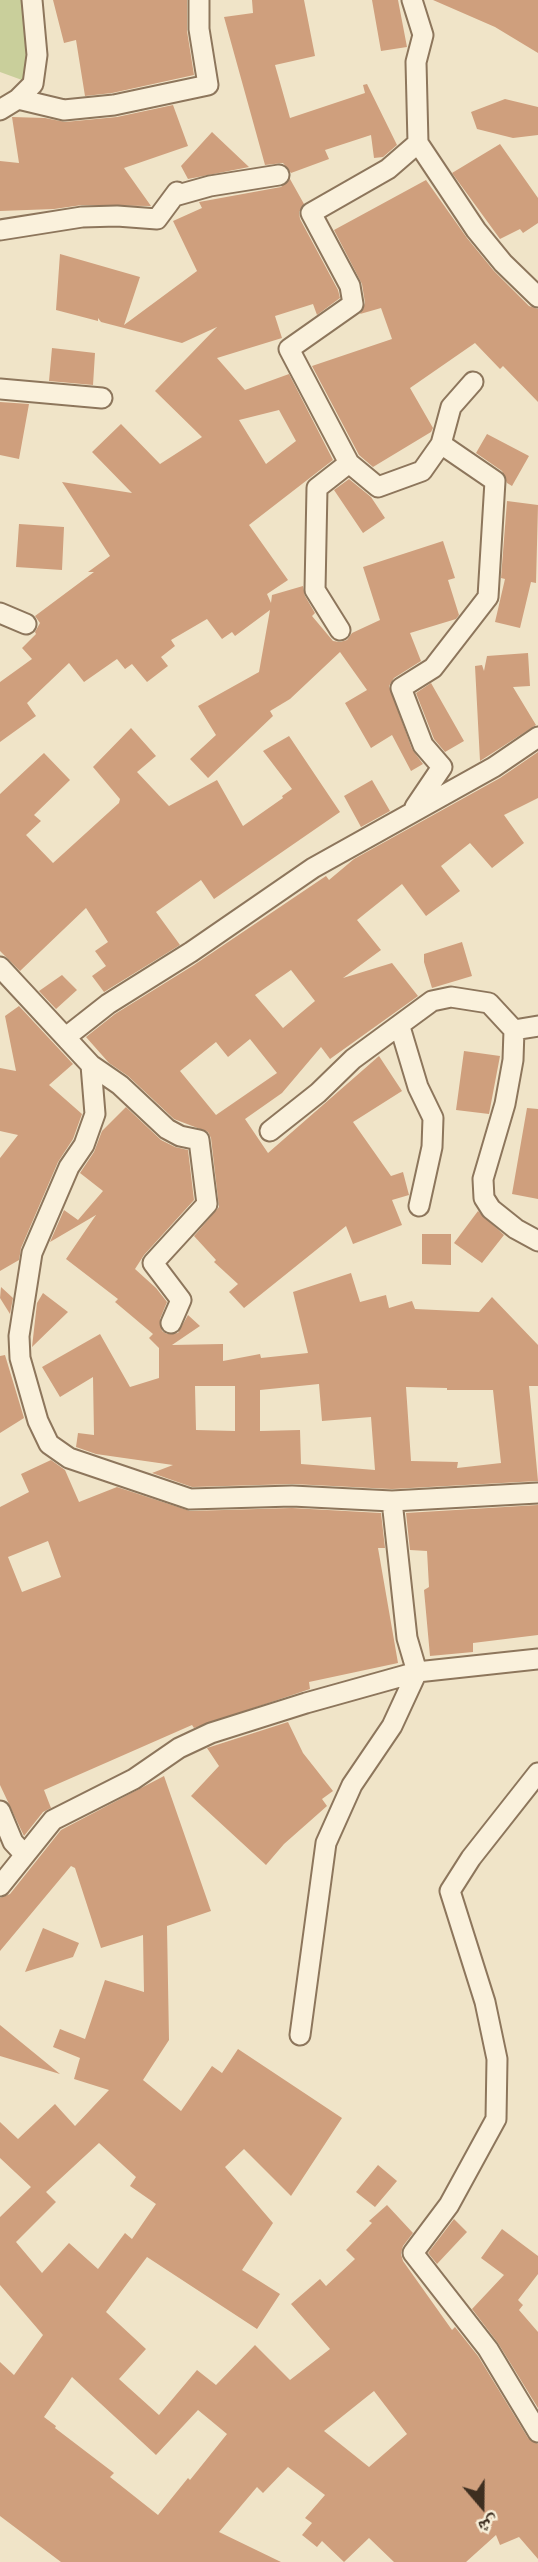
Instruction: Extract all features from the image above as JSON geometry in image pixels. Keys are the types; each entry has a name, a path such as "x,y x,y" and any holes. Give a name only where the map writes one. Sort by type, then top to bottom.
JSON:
{"street":[{"path":"0,110 18,99 33,84 37,55 32,0"},
{"path":"18,99 64,110 114,105 208,85 199,29 199,0"},
{"path":"412,0 423,35 416,62 418,143 475,230 503,263 538,297"},
{"path":"418,143 388,169 310,213 350,286 352,304 289,349 349,463 378,488 422,471 441,444 450,407 473,382"},
{"path":"0,230 82,217 157,219 177,192 178,195 210,186 279,175"},
{"path":"0,389 102,398"},
{"path":"412,811 442,767 423,745 401,688 408,681 433,668 488,597 495,481 441,444"},
{"path":"340,630 315,590 317,488 349,463"},
{"path":"0,613 26,625"},
{"path":"66,1037 107,1004 191,952 313,868 494,767 538,737"},
{"path":"0,967 91,1065 120,1085 167,1129 180,1136 199,1140 207,1204 153,1263 181,1300 171,1323"},
{"path":"270,1132 318,1093 353,1059 432,1001 452,997 489,1003 514,1030 513,1060 505,1104 483,1179 484,1198 491,1209 516,1229 538,1241"},
{"path":"514,1030 538,1026"},
{"path":"400,1027 418,1087 433,1118 432,1147 419,1206"},
{"path":"91,1065 95,1114 84,1144 69,1167 32,1253 19,1336 20,1358 38,1421 48,1444 69,1458 190,1499 292,1496 393,1501 538,1493"},
{"path":"300,2035 326,1843 352,1786 392,1726 416,1672 407,1638 393,1501"},
{"path":"0,1886 53,1820 134,1779 178,1748 211,1733 416,1672 538,1659"},
{"path":"538,1773 471,1858 450,1891 485,2002 497,2059 496,2119 449,2205 414,2253 488,2349 538,2432"},
{"path":"0,1811 13,1842 25,1855"}],"green space":[{"path":"0,0 32,0 33,84 0,72"}],"building":[{"path":"53,0 187,0 187,31 194,75 112,93 85,96 76,40 64,43"},
{"path":"252,0 304,0 315,56 275,65 290,118 365,93 363,85 367,84 397,145 383,157 374,158 371,135 325,150 329,159 291,173 283,163 265,165 224,17 253,13"},
{"path":"372,0 398,0 407,47 381,51"},
{"path":"433,0 538,0 538,53 495,27"},
{"path":"505,99 538,107 538,135 513,138 477,129 471,112"},
{"path":"173,105 188,146 124,168 151,206 82,205 0,211 0,161 19,163 12,117 45,118 65,122 117,117"},
{"path":"212,132 249,167 188,179 181,166"},
{"path":"500,144 538,198 538,223 523,233 520,229 500,239 452,173"},
{"path":"290,179 304,204 299,212 300,219 340,298 317,315 313,304 275,316 282,338 217,358 245,390 289,374 333,460 249,525 288,580 267,594 271,603 272,595 303,586 305,596 315,613 312,616 333,641 340,642 347,640 352,633 380,620 363,567 443,541 455,578 448,580 459,615 456,619 410,633 421,661 394,678 389,686 412,749 423,764 411,771 392,735 371,748 345,703 367,690 340,652 290,699 270,711 273,716 208,778 190,759 216,735 198,706 259,672 270,610 235,636 232,632 222,639 207,619 171,640 175,646 161,657 168,666 147,682 132,664 125,669 117,659 84,682 69,663 27,703 36,716 0,742 0,682 32,659 22,648 36,634 40,623 35,616 94,572 88,572 110,556 62,482 132,493 92,452 121,424 160,464 202,437 155,391 217,327 182,343 101,322 98,318 98,321 56,310 60,254 140,277 124,325 197,271 173,221 202,208 199,202 281,187","holes":["279,410 296,441 266,464 239,420"]},
{"path":"426,180 494,271 529,306 538,309 538,402 503,366 500,369 475,343 410,388 433,428 431,432 373,467 359,455 312,366 392,339 381,308 360,314 365,303 362,284 334,230"},
{"path":"52,348 95,353 93,385 49,381"},
{"path":"0,402 29,404 19,459 0,455"},
{"path":"487,434 529,456 512,486 507,483 502,471 476,453"},
{"path":"349,479 371,497 385,518 363,533 334,490"},
{"path":"507,501 538,505 536,583 531,582 520,628 495,622 505,579 501,578"},
{"path":"19,524 64,527 62,570 16,567"},
{"path":"528,653 530,686 513,687 536,725 480,761 475,666 482,665 484,671 487,656"},
{"path":"431,683 464,741 445,752 434,739 416,693"},
{"path":"131,728 156,756 137,772 169,806 217,780 243,826 292,789 263,751 289,736 340,812 214,899 201,880 156,912 180,945 104,992 92,976 106,966 95,951 108,942 86,908 20,971 0,951 0,794 44,753 70,780 34,815 41,821 26,835 53,863 119,803 120,799 93,767"},
{"path":"538,752 538,798 504,815 524,843 492,868 470,843 441,866 460,891 426,916 402,884 357,920 381,950 343,978 392,963 418,996 330,1059 321,1047 282,1093 245,1119 268,1153 379,1056 402,1091 353,1122 391,1176 403,1172 409,1195 392,1200 402,1225 353,1244 346,1226 244,1308 229,1292 238,1284 214,1262 216,1260 194,1236 219,1207 208,1132 174,1119 128,1076 109,1063 86,1037 115,1014 194,965 326,876 329,880 354,859 500,778","holes":["291,970 315,1001 283,1028 255,995","250,1039 277,1073 216,1115 180,1071 216,1042 228,1057"]},
{"path":"372,780 390,811 361,827 344,796"},
{"path":"462,942 472,976 432,988 424,954"},
{"path":"62,975 77,990 56,1009 39,991"},
{"path":"19,1006 73,1064 49,1085 82,1114 73,1139 58,1162 21,1248 19,1260 0,1271 0,1158 18,1135 0,1131 0,1068 16,1071 5,1016"},
{"path":"464,1051 500,1056 489,1114 456,1110"},
{"path":"126,1107 161,1140 188,1150 194,1200 144,1255 135,1269 167,1302 160,1319 162,1331 167,1334 178,1333 188,1315 200,1326 172,1345 223,1344 223,1361 260,1354 261,1358 308,1353 293,1292 351,1273 360,1302 386,1295 389,1308 412,1301 415,1309 479,1312 492,1297 538,1345 538,1386 529,1386 538,1481 392,1489 293,1484 192,1487 152,1473 173,1465 96,1454 76,1447 78,1433 94,1435 93,1377 60,1397 42,1367 100,1334 130,1387 159,1378 159,1348 149,1338 153,1334 115,1302 118,1299 66,1259 96,1215 50,1242 64,1210 78,1220 103,1191 80,1173 94,1152 102,1131","holes":["319,1384 322,1421 371,1417 375,1470 301,1464 300,1430 260,1431 260,1390","195,1386 235,1386 235,1431 196,1430","406,1387 493,1390 501,1463 457,1468 458,1462 411,1461"]},
{"path":"527,1108 538,1109 538,1199 512,1194"},
{"path":"478,1211 504,1235 482,1263 454,1243"},
{"path":"422,1234 451,1234 451,1265 422,1264"},
{"path":"1,1287 13,1298 10,1314 0,1298"},
{"path":"43,1293 68,1312 32,1347 37,1303"},
{"path":"5,1355 24,1418 0,1433 0,1356"},
{"path":"51,1460 65,1470 79,1502 117,1487 190,1511 292,1508 381,1513 385,1548 378,1548 398,1663 309,1682 310,1689 194,1728 192,1725 44,1790 51,1808 43,1812 24,1836 0,1785 0,1507 29,1492 21,1474","holes":["48,1541 61,1577 22,1592 8,1557"]},
{"path":"538,1505 538,1635 473,1643 473,1652 430,1656 424,1590 429,1587 427,1551 410,1550 406,1513"},
{"path":"288,1722 303,1753 333,1791 322,1799 327,1806 284,1844 266,1865 191,1796 219,1766 207,1748"},
{"path":"164,1776 211,1911 167,1926 169,2040 143,2080 181,2111 212,2066 222,2073 238,2049 342,2118 291,2196 244,2149 225,2167 273,2223 242,2270 280,2294 257,2329 147,2257 106,2312 146,2349 119,2379 159,2415 197,2370 216,2385 255,2345 290,2380 330,2349 291,2304 320,2279 326,2286 355,2259 346,2250 372,2223 369,2221 387,2205 413,2233 403,2246 403,2261 452,2330 455,2327 478,2356 528,2438 538,2444 538,2559 519,2537 500,2545 496,2535 466,2562 394,2562 369,2538 344,2562 322,2541 317,2547 302,2535 312,2523 305,2518 325,2495 288,2467 263,2493 257,2487 219,2532 281,2562 61,2562 0,2516 0,2362 14,2375 43,2335 0,2285 0,2217 31,2187 0,2158 0,2122 18,2139 55,2104 75,2126 109,2090 74,2079 80,2058 53,2047 60,2029 85,2039 105,1980 144,1992 143,1935 101,1948 75,1868 71,1866 0,1951 0,1898 10,1894 61,1830","holes":["99,2143 136,2177 130,2186 156,2204 132,2239 125,2233 98,2269 69,2243 42,2273 16,2242 56,2202 46,2192","72,2377 156,2455 198,2410 227,2434 158,2515 110,2477 114,2473 44,2417","374,2391 407,2434 369,2467 324,2431"]},
{"path":"43,1928 79,1943 73,1957 25,1972"},
{"path":"0,2025 60,2074 0,2056"},
{"path":"378,2165 397,2181 375,2207 356,2192"},
{"path":"454,2219 467,2232 437,2264 428,2253"},
{"path":"502,2229 538,2256 538,2274 518,2300 523,2305 519,2310 538,2332 538,2408 498,2343 472,2309 504,2275 481,2258"}]}
